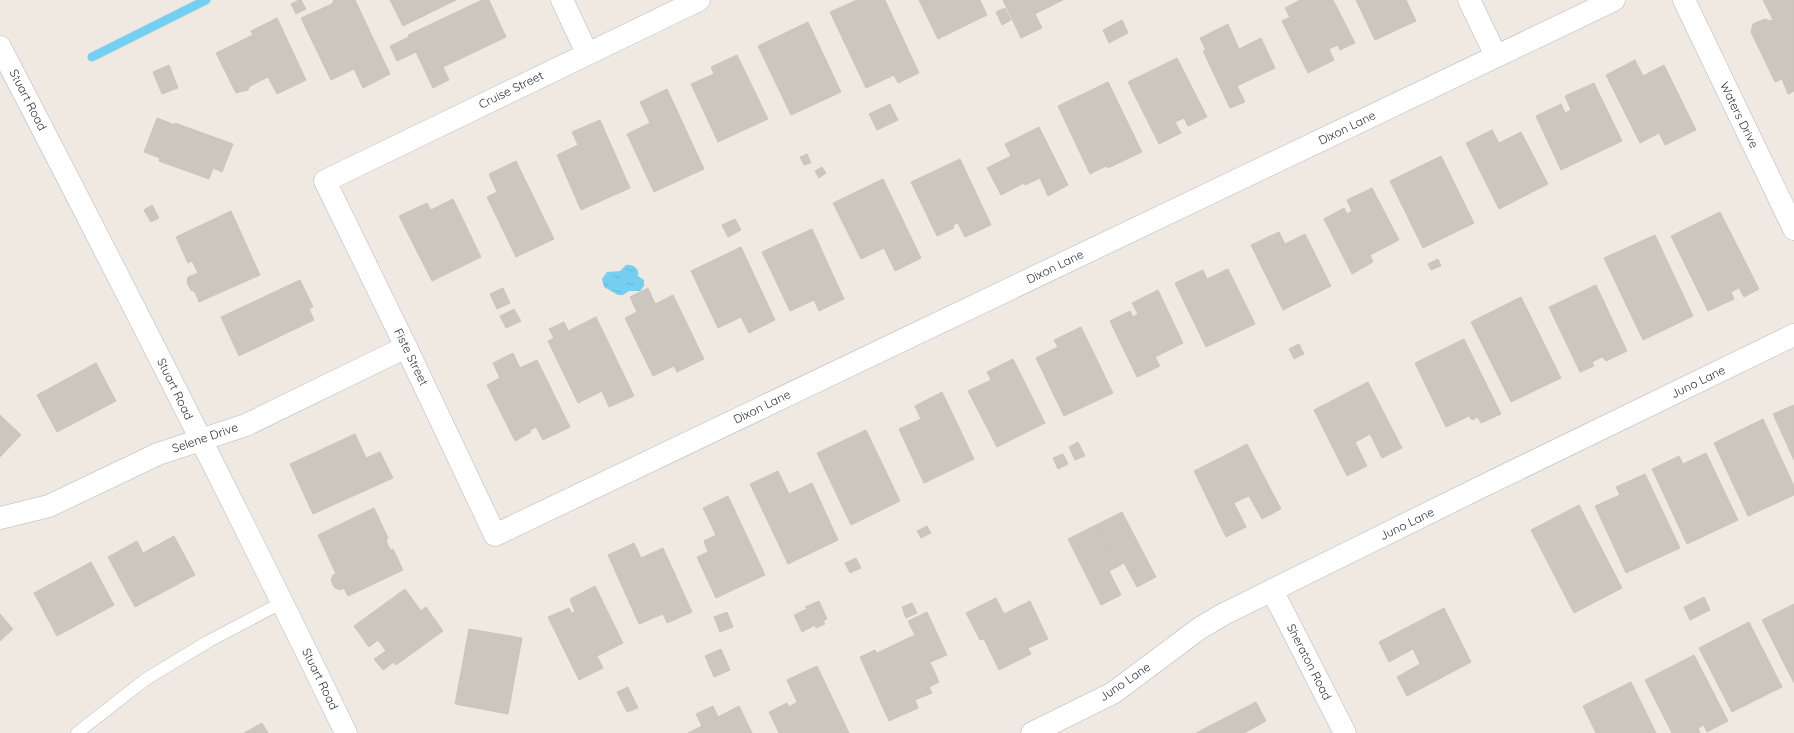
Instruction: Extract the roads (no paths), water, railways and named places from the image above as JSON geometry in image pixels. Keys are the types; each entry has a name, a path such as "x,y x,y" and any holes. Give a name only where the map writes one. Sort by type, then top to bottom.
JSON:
{"street":[{"path":"562,0 587,53"},
{"name":"Cruise Street","path":"325,181 699,0"},
{"path":"1469,0 1496,56"},
{"name":"Dixon Lane","path":"495,535 1614,0"},
{"name":"Waters Drive","path":"1684,0 1794,229"},
{"name":"Stuart Road","path":"0,47 124,286 200,440 283,602 346,733"},
{"name":"Fiste Street","path":"325,181 495,535"},
{"name":"Juno Lane","path":"1032,733 1113,693 1200,628 1272,590 1794,335"},
{"name":"Selene Drive","path":"0,518 50,506 158,454 246,424 406,347"},
{"name":"Sheraton Road","path":"1272,590 1345,733"}],"lane":[{"path":"77,733 146,680 209,640 283,602"}],"water":[{"path":"626,265 631,265 637,269 638,276 644,280 644,286 640,291 629,291 623,295 618,295 604,287 602,279 607,272 620,271"}],"waterway":[{"path":"92,57 206,0"}]}
